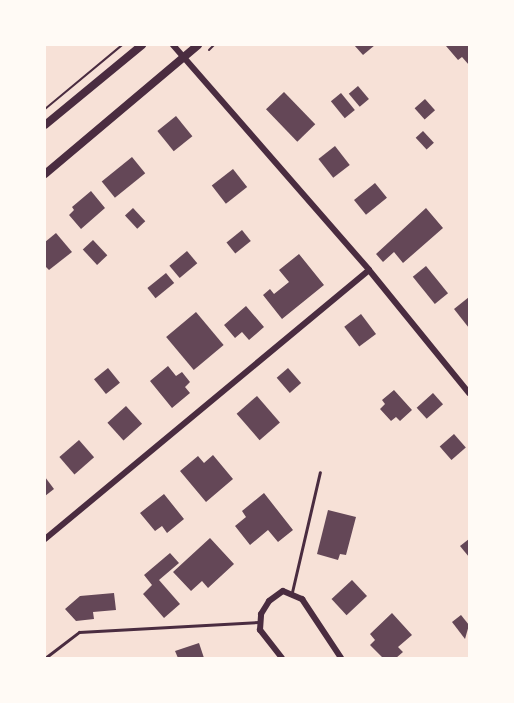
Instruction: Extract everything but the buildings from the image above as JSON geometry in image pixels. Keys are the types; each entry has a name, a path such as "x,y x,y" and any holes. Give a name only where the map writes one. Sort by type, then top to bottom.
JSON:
{"street":[{"path":"45,125 142,45"},
{"path":"173,45 369,270 469,393"},
{"path":"45,174 198,45"},
{"path":"45,539 369,270"},
{"path":"282,658 260,630 269,601 283,591 292,592 302,599 340,658"}],"lane":[{"path":"292,592 320,472"},
{"path":"45,658 79,632 261,622"}],"path":[{"path":"45,109 122,45"}]}
